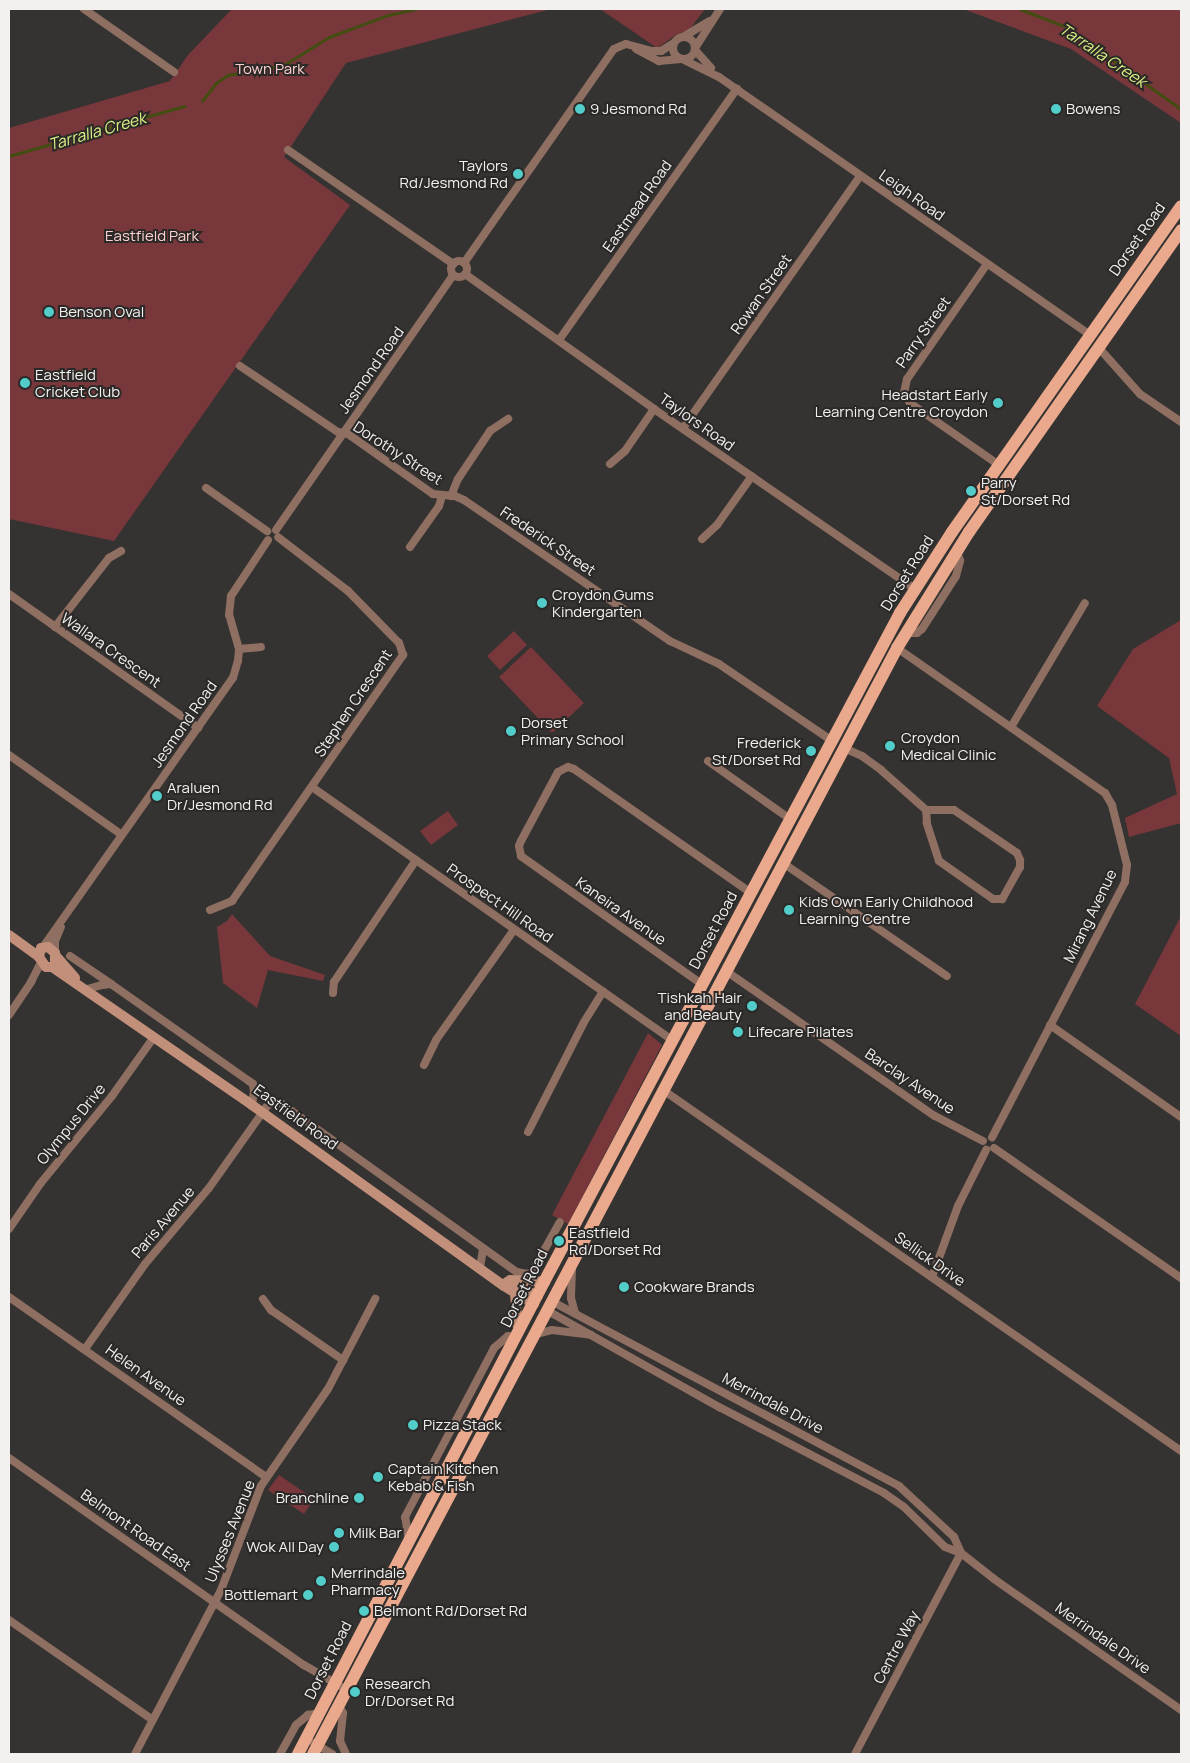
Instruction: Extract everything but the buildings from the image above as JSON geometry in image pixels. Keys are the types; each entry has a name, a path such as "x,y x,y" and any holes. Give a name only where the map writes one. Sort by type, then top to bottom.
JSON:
{"main road":[{"name":"Dorset Road","path":"298,1754 544,1282 876,656 915,589 999,465 1181,206"},
{"path":"1170,221 1181,230"},
{"name":"Dorset Road","path":"316,1750 897,648 927,596 957,551 1181,230"},
{"path":"1090,335 1099,348"},
{"path":"915,589 927,596"},
{"path":"831,740 844,748"},
{"path":"751,893 764,900"},
{"name":"Eastfield Road","path":"9,934 262,1112 515,1294 536,1300"},
{"path":"48,947 55,955 44,958 48,947"},
{"name":"Eastfield Road","path":"55,955 85,989"},
{"path":"650,1083 663,1090"},
{"name":"Eastfield Road","path":"484,1271 502,1279 550,1307"},
{"path":"502,1279 544,1282"},
{"path":"515,1294 517,1337"},
{"path":"401,1558 414,1564"}],"street":[{"path":"84,9 174,72"},
{"path":"632,46 651,59 659,61 690,58 720,9"},
{"path":"464,263 610,54 618,46 626,44 654,52 695,32 712,20"},
{"path":"682,37 692,41 695,49"},
{"path":"674,42 673,53 682,60"},
{"name":"Leigh Road","path":"695,49 702,61 719,77"},
{"name":"Leigh Road","path":"682,60 719,77 736,88 1090,335"},
{"name":"Eastmead Road","path":"559,340 736,88"},
{"path":"288,150 453,264"},
{"name":"Rowan Street","path":"683,428 860,176"},
{"path":"459,261 464,263 465,274 460,277 453,275 451,271 453,264 459,261"},
{"name":"Parry Street","path":"987,264 907,379 904,393 910,403 999,465"},
{"name":"Taylors Road","path":"465,274 654,409 915,589"},
{"name":"Jesmond Road","path":"277,534 343,433 453,275"},
{"path":"1099,348 1140,394 1181,422"},
{"name":"Dorothy Street","path":"240,366 338,432 348,434 434,494 446,496"},
{"path":"610,464 625,451 654,409"},
{"path":"410,547 490,431 508,419"},
{"path":"702,539 717,525 752,476"},
{"path":"206,488 267,531 268,540 274,541 277,534 270,528 267,531"},
{"name":"Frederick Street","path":"446,496 464,500 670,641 719,664 831,740"},
{"name":"Stephen Crescent","path":"277,534 348,591 395,638 403,652 402,658 312,787"},
{"name":"Jesmond Road","path":"55,955 58,932 70,910 233,678 239,649 229,615 231,596 268,540"},
{"path":"55,627 109,558 121,551"},
{"path":"906,633 917,633 922,630 959,568 957,551"},
{"name":"Wallara Crescent","path":"9,594 198,728"},
{"path":"1011,727 1085,603"},
{"path":"239,649 261,647"},
{"name":"Mirang Avenue","path":"897,648 1108,797 1128,871 1125,882 992,1138"},
{"path":"844,748 862,756 881,770 926,810 954,810 1017,853 1020,866 1002,899 993,899 939,860 927,822 926,810"},
{"path":"9,755 122,835"},
{"path":"708,761 790,819"},
{"name":"Kaneira Avenue","path":"703,985 524,860 519,846 558,772 568,767 583,774 751,893"},
{"path":"210,910 232,901 312,787"},
{"name":"Prospect Hill Road","path":"312,787 673,1040"},
{"path":"332,993 334,982 416,860"},
{"path":"783,863 947,976"},
{"name":"Jesmond Road","path":"9,1016 32,982 70,910"},
{"path":"424,1065 436,1040 514,930"},
{"path":"70,956 249,1080 253,1084 254,1091 252,1105"},
{"name":"Barclay Avenue","path":"726,971 935,1116 983,1141"},
{"path":"85,989 102,984 111,984"},
{"path":"528,1132 584,1022 603,992"},
{"path":"1050,1025 1181,1117"},
{"name":"Olympus Drive","path":"9,1229 40,1184 112,1096 154,1036"},
{"name":"Sellick Drive","path":"663,1090 1181,1451"},
{"path":"262,1112 272,1102 282,1104 517,1272 527,1274 536,1267 560,1222"},
{"name":"Paris Avenue","path":"85,1349 145,1264 209,1188 262,1112"},
{"path":"986,1150 983,1148 983,1141 992,1138 994,1148"},
{"path":"986,1150 994,1148"},
{"path":"994,1148 1181,1278"},
{"path":"932,1277 958,1206 986,1150"},
{"path":"483,1248 484,1271"},
{"path":"573,1264 571,1298 575,1314"},
{"name":"Helen Avenue","path":"9,1297 266,1477"},
{"path":"263,1299 271,1310 342,1360"},
{"name":"Ulysses Avenue","path":"135,1754 215,1602 266,1477 320,1402 375,1299"},
{"name":"Merrindale Drive","path":"550,1307 575,1314 899,1486 954,1536 961,1553"},
{"name":"Merrindale Drive","path":"550,1307 595,1336 698,1396 884,1493 904,1507 945,1547 961,1553 994,1579 1181,1710"},
{"path":"536,1334 552,1330 595,1336"},
{"path":"698,1396 704,1383"},
{"path":"777,1437 784,1424"},
{"name":"Belmont Road East","path":"9,1458 215,1602 347,1690"},
{"name":"Centre Way","path":"855,1754 961,1553"},
{"path":"9,1620 153,1720"},
{"path":"339,1706 343,1713 340,1741 346,1754"},
{"path":"280,1754 296,1725 308,1715 319,1713"},
{"path":"306,1738 316,1750 332,1754"},
{"path":"316,1750 346,1754"}],"green space":[{"name":"Eastfield Park","path":"232,9 551,9 346,63 284,157 350,205 114,541 9,519 9,128 170,81 188,55"},
{"path":"600,9 705,9 689,30 676,35 657,48"},
{"path":"963,9 1181,9 1181,123 1071,49"},
{"path":"1181,620 1181,823 1129,837 1125,818 1177,794 1169,758 1097,706 1133,649"},
{"path":"514,631 527,645 500,670 487,656"},
{"path":"531,647 584,703 552,733 499,677"},
{"path":"448,811 458,825 431,845 420,831"},
{"path":"232,914 270,956 325,975 323,981 268,970 257,1008 223,983 217,927 227,921"},
{"path":"1181,916 1181,1036 1135,1004"},
{"path":"648,1033 662,1045 568,1224 552,1215"},
{"path":"279,1475 314,1499 304,1514 268,1490"}],"waterway":[{"name":"Tarralla Creek","path":"202,101 216,83 228,75 284,65 329,37 388,15 416,9"},
{"name":"Tarralla Creek","path":"1020,9 1067,27 1181,109"},
{"name":"Tarralla Creek","path":"9,156 184,106"}],"place":[{"name":"9 Jesmond Rd","path":"580,109"},
{"name":"Bowens","path":"1056,109"},
{"name":"Taylors Rd/Jesmond Rd","path":"518,174"},
{"name":"Benson Oval","path":"49,312"},
{"name":"Eastfield Cricket Club","path":"25,383"},
{"name":"Headstart Early Learning Centre Croydon","path":"998,403"},
{"name":"Parry St/Dorset Rd","path":"971,491"},
{"name":"Croydon Gums Kindergarten","path":"542,603"},
{"name":"Dorset Primary School","path":"511,731"},
{"name":"Croydon Medical Clinic","path":"890,746"},
{"name":"Frederick St/Dorset Rd","path":"811,751"},
{"name":"Araluen Dr/Jesmond Rd","path":"157,796"},
{"name":"Kids Own Early Childhood Learning Centre","path":"789,910"},
{"name":"Tishkah Hair and Beauty","path":"752,1006"},
{"name":"Lifecare Pilates","path":"738,1032"},
{"name":"Eastfield Rd/Dorset Rd","path":"559,1241"},
{"name":"Cookware Brands","path":"624,1287"},
{"name":"Pizza Stack","path":"413,1425"},
{"name":"Captain Kitchen Kebab & Fish","path":"378,1477"},
{"name":"Branchline","path":"359,1498"},
{"name":"Milk Bar","path":"339,1533"},
{"name":"Wok All Day","path":"334,1547"},
{"name":"Merrindale Pharmacy","path":"321,1581"},
{"name":"Bottlemart","path":"308,1595"},
{"name":"Belmont Rd/Dorset Rd","path":"364,1611"},
{"name":"Research Dr/Dorset Rd","path":"355,1692"}],"park label":[{"name":"Town Park","path":"270,69"}]}
